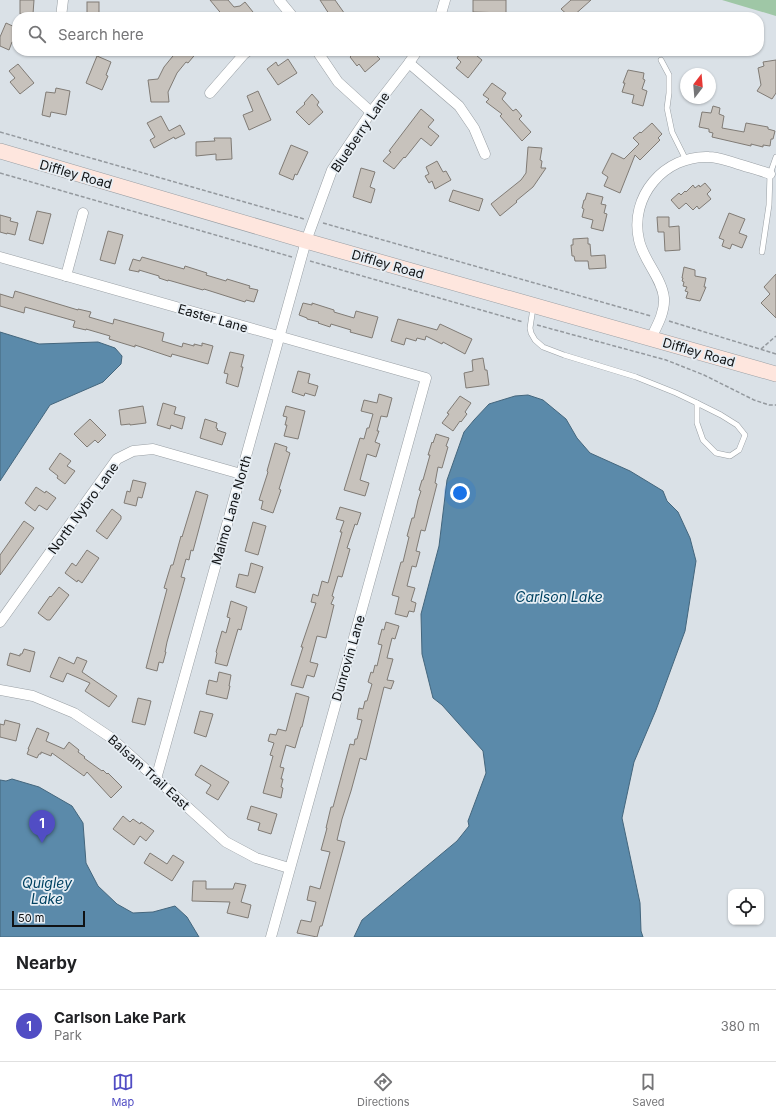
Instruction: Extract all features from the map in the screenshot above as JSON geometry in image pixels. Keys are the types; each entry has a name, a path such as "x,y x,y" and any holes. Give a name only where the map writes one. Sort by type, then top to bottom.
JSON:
{"main road":[{"name":"Diffley Road","path":"0,151 306,241 776,374"}],"street":[{"path":"62,12 63,0"},
{"path":"279,0 289,12"},
{"path":"441,12 445,0"},
{"path":"210,93 242,56"},
{"path":"320,56 338,82 371,112"},
{"name":"Blueberry Lane","path":"306,241 332,170 371,112 414,56"},
{"path":"409,63 459,106 474,128 485,154"},
{"path":"651,338 663,312 664,304 662,290 645,258 638,240 638,210 645,192 657,176 664,170 686,160 704,157 719,158 770,174"},
{"path":"66,276 83,213"},
{"name":"Malmo Lane North","path":"156,779 306,241"},
{"name":"Easter Lane","path":"0,257 426,378"},
{"name":"Dunrovin Lane","path":"270,937 426,378"},
{"name":"North Nybro Lane","path":"0,622 117,459 133,451 153,449 241,474"},
{"name":"Balsam Trail East","path":"0,690 33,696 74,712 110,736 226,842 256,858 289,868"}],"lane":[{"path":"661,60 669,75 667,108 672,132 686,160"},
{"path":"762,252 769,205 770,174 776,157"},
{"path":"533,305 530,323 531,333 535,340 543,347 636,377 676,393 721,415 737,425 745,435 739,450 730,456 716,453 703,440 697,422 697,404"}],"path":[{"path":"0,132 313,222 324,223 660,319 776,354"},
{"path":"0,173 301,259 666,360 704,375 754,400 769,405 776,405"},
{"path":"761,349 776,336"}],"green space":[{"path":"722,0 776,0 776,16"}],"water":[{"path":"0,332 39,344 98,342 115,348 122,356 121,364 103,382 50,405 0,481"},
{"name":"Carlson Lake","path":"528,395 543,400 566,419 577,438 590,453 630,471 663,491 667,501 678,512 690,538 696,561 685,631 656,710 634,762 622,818 640,903 641,931 643,937 354,937 362,920 457,841 469,826 468,821 486,773 483,751 442,705 433,698 422,654 421,614 439,546 447,480 464,432 489,404 515,396"},
{"name":"Quigley Lake","path":"12,779 39,787 72,806 83,823 86,863 98,886 117,904 133,913 153,912 175,906 187,917 199,937 0,937 0,780 6,781"}],"building":[{"path":"20,0 34,0 33,12 20,12"},
{"path":"210,0 228,0 234,7 240,6 245,2 253,12 220,12"},
{"path":"320,0 335,0 343,12 328,12"},
{"path":"473,0 506,0 506,12 473,12"},
{"path":"571,0 591,0 578,12 564,12 561,9"},
{"path":"87,2 99,2 99,12 87,12"},
{"path":"6,23 12,26 12,42 9,50 0,46 0,37"},
{"path":"97,56 111,62 106,75 108,76 102,90 86,83"},
{"path":"173,56 194,56 188,63 186,62 177,73 168,92 169,102 151,102 148,80 158,79 164,67"},
{"path":"377,56 380,59 365,72 359,64 357,66 350,57"},
{"path":"458,56 477,56 482,60 468,78 456,68 461,62 457,58"},
{"path":"288,59 297,73 278,85 267,69 276,62 278,66"},
{"path":"776,60 776,93 772,99 757,91 761,85 758,68 764,66 763,62"},
{"path":"18,64 34,83 20,94 10,82 15,78 9,71"},
{"path":"628,70 644,73 643,79 645,80 642,89 647,91 643,106 632,103 634,95 622,92 625,83 623,83"},
{"path":"492,83 506,93 502,99 513,111 516,109 522,116 519,119 531,132 522,141 500,116 502,114 486,102 489,99 483,95"},
{"path":"56,88 70,91 66,115 51,112 50,117 42,115 46,92 55,93"},
{"path":"258,91 271,120 249,130 243,115 253,111 247,96"},
{"path":"312,94 319,102 317,105 323,112 309,125 296,112 305,104 304,103"},
{"path":"713,106 720,108 719,114 724,116 722,128 744,132 746,123 768,127 768,129 775,131 773,139 771,139 770,146 763,145 763,147 751,144 751,146 712,137 713,133 709,132 709,129 699,127 702,112 711,113"},
{"path":"421,109 434,120 428,127 439,136 431,146 421,138 394,169 383,161"},
{"path":"161,116 169,131 180,125 185,134 175,139 174,137 154,148 150,140 155,137 147,123"},
{"path":"652,123 662,134 658,138 660,140 640,160 635,155 620,193 604,186 608,177 602,173 612,153 624,159 639,144 633,138"},
{"path":"214,138 231,138 232,159 216,160 216,154 196,156 196,142 215,141"},
{"path":"291,145 308,152 293,180 279,174"},
{"path":"528,147 542,148 540,160 542,161 541,168 546,168 533,187 500,216 491,204 521,180 526,173"},
{"path":"437,161 443,172 446,171 451,180 435,189 432,181 429,183 425,176 429,174 426,167"},
{"path":"361,168 375,172 370,187 375,189 371,203 353,197"},
{"path":"705,183 711,190 707,194 711,199 699,209 697,206 693,210 686,203 679,209 671,200 679,193 681,195 685,191 686,192 693,185 695,188 699,185 700,187"},
{"path":"453,190 483,199 479,211 449,201"},
{"path":"587,193 603,197 601,204 606,205 604,213 607,214 603,231 591,228 593,220 582,217 584,209 582,208"},
{"path":"37,211 51,214 43,244 29,240"},
{"path":"729,213 745,219 739,233 747,236 742,248 732,244 730,249 722,246 724,240 719,238"},
{"path":"0,215 11,218 10,221 18,223 15,235 0,232"},
{"path":"657,217 669,217 669,227 679,226 680,250 665,251 664,232 658,232"},
{"path":"108,231 123,235 115,264 100,260"},
{"path":"588,238 591,256 605,255 606,268 589,269 588,261 575,261 574,256 572,256 571,245 573,245 573,239"},
{"path":"142,257 184,269 185,266 207,273 206,275 226,281 227,279 250,286 249,288 258,290 254,302 246,300 245,302 204,289 168,281 159,278 159,276 139,270 139,272 129,270 133,259 140,261"},
{"path":"684,267 695,270 695,276 706,278 704,287 706,287 700,301 686,298 688,292 685,291 687,287 683,286 684,282 682,281"},
{"path":"776,274 776,318 761,303 770,294 764,287"},
{"path":"15,291 78,310 91,312 89,317 113,324 114,319 164,333 162,341 182,347 183,343 194,346 194,344 202,346 202,343 213,346 208,364 172,354 171,357 135,345 135,347 109,339 110,336 73,327 75,321 25,307 24,313 0,306 0,294 13,298"},
{"path":"303,303 312,305 312,303 354,318 356,311 378,317 372,338 350,332 351,330 331,324 330,327 299,315"},
{"path":"398,319 437,330 440,324 472,339 465,354 443,342 442,344 426,336 425,340 417,338 416,341 406,338 404,345 391,341"},
{"path":"230,352 244,355 241,367 243,367 238,387 226,383 228,374 224,373"},
{"path":"483,358 485,370 487,370 489,385 466,388 464,373 473,371 472,360"},
{"path":"298,371 310,374 308,383 318,386 315,396 305,393 304,396 292,392"},
{"path":"379,394 392,398 387,417 381,416 377,431 379,431 375,442 380,444 376,457 367,454 360,480 369,483 365,496 344,490 360,438 364,439 373,414 361,411 364,400 377,403"},
{"path":"460,396 471,403 465,412 467,414 453,431 442,423 449,414 447,413"},
{"path":"163,403 176,407 174,414 185,417 182,429 171,425 170,429 157,425"},
{"path":"143,406 146,423 121,425 119,410"},
{"path":"286,406 305,411 298,439 284,436 287,425 285,425 287,417 283,416"},
{"path":"90,419 106,435 98,443 95,440 87,447 74,434"},
{"path":"205,419 217,423 217,430 226,433 222,445 200,438"},
{"path":"436,434 449,438 446,446 448,447 442,468 438,467 435,483 437,484 425,531 421,530 416,551 420,552 416,567 412,566 407,586 415,588 411,601 416,603 414,612 409,611 407,617 395,614 399,597 392,595 401,562 403,562 409,537 407,536 412,518 414,518 421,491 419,490 430,455 428,455"},
{"path":"275,443 287,447 286,451 290,453 279,489 281,490 273,513 261,509 263,501 259,500"},
{"path":"60,453 71,461 67,466 75,471 65,484 49,469"},
{"path":"133,480 146,483 142,498 138,497 136,506 124,503 127,491 130,492"},
{"path":"36,487 45,493 46,491 56,498 47,510 39,505 35,511 25,503"},
{"path":"196,491 208,495 193,551 191,550 189,560 186,559 181,577 185,578 167,642 163,663 159,662 157,671 146,668 167,589 164,588 171,565 173,565"},
{"path":"340,507 361,513 357,525 355,524 347,548 350,549 342,577 338,576 332,596 334,597 331,604 334,605 326,638 317,636 310,662 318,664 314,677 307,675 303,688 291,685 303,647 301,647 316,603 311,602 313,594 318,596 322,581 328,583 344,521 336,519"},
{"path":"112,509 121,516 121,519 107,539 96,531"},
{"path":"24,521 34,528 0,575 0,555"},
{"path":"253,522 266,526 258,555 245,551"},
{"path":"87,550 99,558 82,583 78,580 77,582 65,573 72,563 76,566"},
{"path":"251,563 263,567 255,593 236,587 239,574 248,576"},
{"path":"59,587 69,595 50,620 47,620 38,613 50,596 51,597"},
{"path":"231,601 247,607 241,630 238,629 227,666 215,663 216,652 222,631 226,633 230,618 227,617"},
{"path":"386,622 399,626 395,639 392,638 387,658 393,659 387,680 394,681 391,689 384,687 366,760 360,758 342,819 337,840 345,842 322,926 320,926 317,937 297,933 301,920 311,922 316,902 307,900 310,886 320,889 330,852 321,850 331,807 333,807 350,744 354,745 355,739 357,739 362,720 357,719 359,708 363,709 365,701 367,701 372,684 368,682 371,672 373,673 375,665 377,666 382,645 378,644 382,629 384,630"},
{"path":"24,649 35,652 30,672 7,665 10,653 20,656"},
{"path":"59,657 74,664 77,657 87,661 82,672 117,696 109,707 85,691 90,683 67,673 63,682 50,677"},
{"path":"219,672 231,675 227,699 206,694 209,680 217,682"},
{"path":"296,693 309,697 295,748 286,745 280,767 284,768 281,779 283,779 281,787 283,788 281,798 263,793 273,756 270,755 274,743 268,741 270,734 276,735 278,729 286,731"},
{"path":"138,698 151,701 145,725 132,722"},
{"path":"200,711 213,714 206,737 194,733"},
{"path":"5,720 20,724 16,741 0,737 0,724 4,725"},
{"path":"37,728 49,733 46,741 64,749 69,742 79,750 78,752 85,757 84,758 102,771 103,770 107,774 108,773 122,787 111,798 87,772 84,776 52,753 51,756 41,752 37,758 27,754"},
{"path":"201,765 229,782 218,800 206,793 211,785 195,775"},
{"path":"251,806 277,814 271,834 258,830 260,823 247,819"},
{"path":"123,816 130,822 133,819 140,824 141,822 154,831 146,841 140,836 134,845 113,829"},
{"path":"150,853 167,864 173,855 184,862 172,881 144,863"},
{"path":"193,881 206,881 206,889 233,889 235,883 246,885 241,902 251,905 248,918 227,913 230,902 192,901"}],"place":[{"name":"Carlson Lake Park","path":"42,843"}]}
